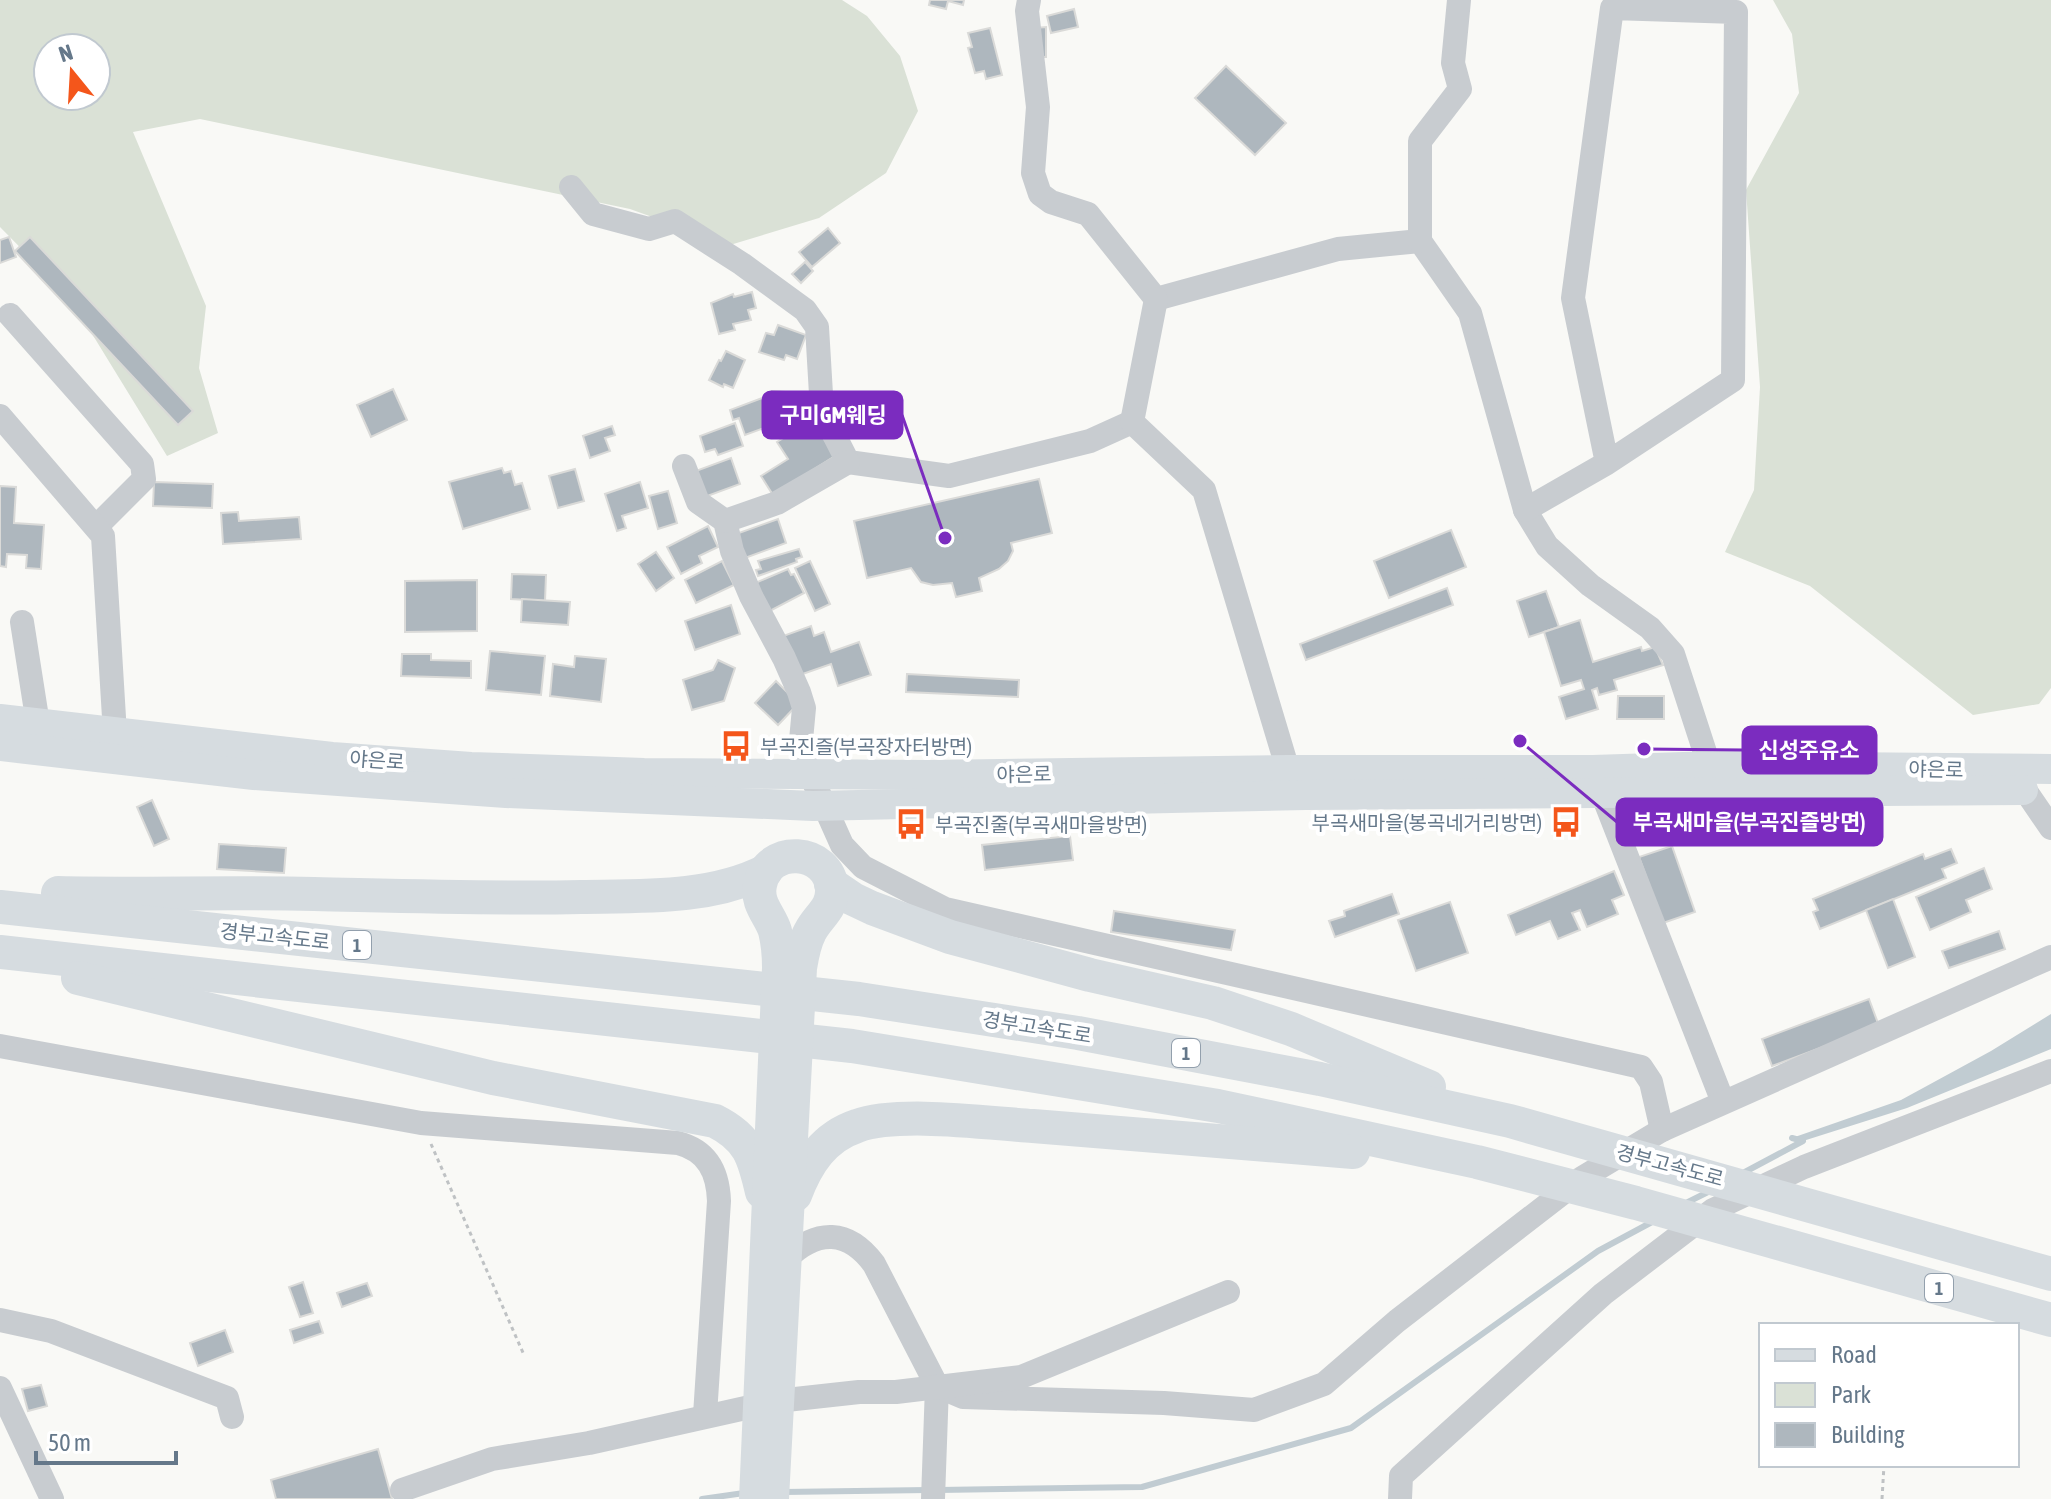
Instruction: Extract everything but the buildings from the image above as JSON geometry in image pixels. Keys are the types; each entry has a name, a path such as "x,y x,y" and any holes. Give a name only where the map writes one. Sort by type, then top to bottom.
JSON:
{"highway":[{"path":"0,892 505,898 621,896 711,889 741,882 766,871 781,859 801,856 823,868 831,884 872,908 950,937 1090,975 1213,1003 1291,1029 1510,1121"},
{"path":"766,871 759,893 775,932 779,968 781,1234"},
{"path":"756,1499 772,1363 800,968 806,941 829,905 831,884"},
{"name":"경부고속도로","path":"0,907 859,999 1123,1041 1320,1079 1510,1121 2051,1274"},
{"name":"1","path":"0,952 852,1046 1218,1106 1477,1162 2051,1320"},
{"path":"0,960 493,1078 715,1121 735,1131 744,1140 781,1234"},
{"path":"781,1234 800,1181 825,1143 858,1125 880,1120 1005,1124 1477,1162"},
{"path":"772,1363 772,1499"}],"main road":[{"name":"야은로","path":"0,719 332,757 471,767 812,775 1593,770 1714,780 2038,790"},
{"name":"야은로","path":"0,746 269,776 506,793 826,805 1306,795 1602,793 1714,780 2051,769"}],"street":[{"path":"1029,0 1027,11 1038,107 1033,173 1040,194 1051,202 1088,214 1156,299 1132,422"},
{"path":"1459,0 1453,63 1460,89 1420,141 1420,241 1470,313 1525,510 1547,546 1590,585 1650,628 1673,654 1714,780"},
{"path":"1525,510 1607,463 1733,380 1736,12 1612,8 1573,298 1607,463"},
{"path":"571,187 593,214 649,229 675,221 805,310 817,327 822,411 848,462"},
{"path":"1156,299 1338,249 1420,241"},
{"path":"10,315 142,464 144,479 96,527"},
{"path":"0,416 103,536 115,734"},
{"path":"725,521 777,503 848,462 949,476 1090,441 1132,422"},
{"path":"1132,422 1204,490 1288,770"},
{"path":"684,466 698,502 725,521 732,551 751,596 784,658 804,708 800,751 842,845 851,857 888,882 945,909 1641,1067 1651,1082 1662,1130"},
{"path":"22,622 38,724"},
{"path":"2038,790 2051,828"},
{"path":"1602,793 1723,1102"},
{"path":"768,915 779,925 793,928 816,922"},
{"path":"937,1386 963,1397 1164,1403 1254,1410 1324,1384 1397,1321 1582,1178 1662,1130 2051,957"},
{"path":"0,1046 421,1123 678,1143 706,1158 716,1177 719,1201 705,1415"},
{"path":"1400,1499 1401,1476 1603,1294 1713,1210 1804,1167 2051,1071"},
{"path":"781,1234 800,1245 821,1237 841,1238 860,1248 874,1264 937,1386 933,1499"},
{"path":"402,1490 492,1459 616,1437 777,1401 1021,1377 1228,1292"},
{"path":"0,1320 51,1331 227,1398 232,1417"},
{"path":"0,1388 52,1499"}],"path":[{"path":"421,1123 524,1355"},
{"path":"1882,1499 1884,1467"}],"green space":[{"path":"0,0 842,0 867,16 900,56 918,111 886,173 819,218 730,245 630,209 200,119 133,132 206,306 199,368 218,433 167,456 70,298 0,227"},
{"path":"1773,0 2051,0 2051,688 2039,704 1973,715 1810,586 1725,552 1754,490 1760,387 1746,190 1799,93 1792,34"}],"shaded area":[{"path":"2051,1014 2051,1049 1907,1108 1803,1141 1792,1138 1901,1100"}],"waterway":[{"path":"1743,1173 1803,1141 1792,1138"},
{"path":"1686,1203 1712,1190"},
{"path":"939,1490 1142,1487 1351,1428 1598,1251 1652,1222"},
{"path":"784,1492 928,1490"},
{"path":"702,1499 744,1493"}],"place":[{"name":"구미GM웨딩","path":"945,538"},
{"name":"부곡새마을(부곡진즐방면)","path":"1520,741"},
{"name":"부곡진즐(부곡장자터방면)","path":"736,746"},
{"name":"신성주유소","path":"1644,749"},
{"name":"부곡새마을(봉곡네거리방면)","path":"1566,822"},
{"name":"부곡진줄(부곡새마을방면)","path":"911,824"}]}
